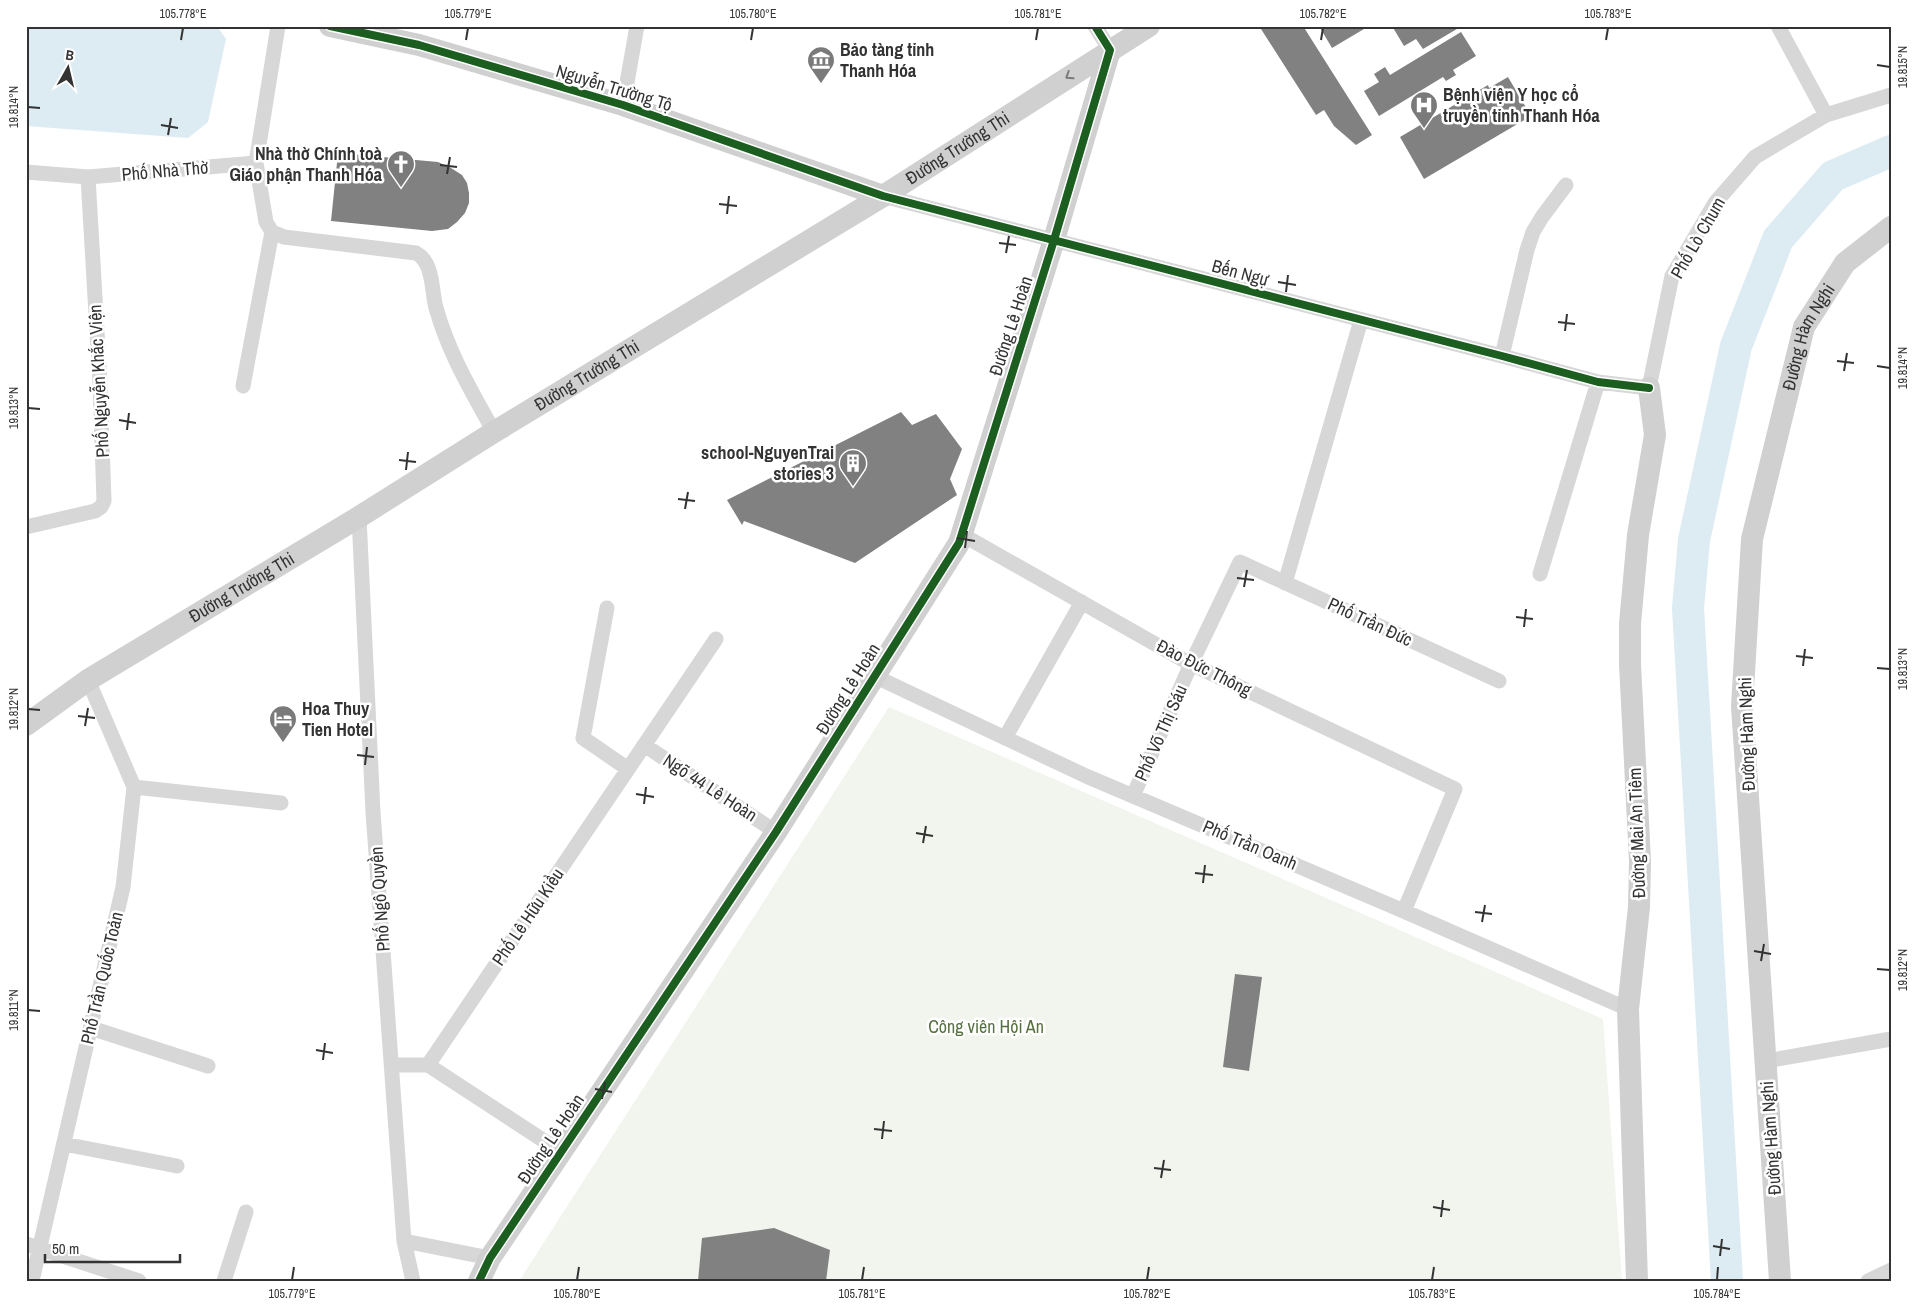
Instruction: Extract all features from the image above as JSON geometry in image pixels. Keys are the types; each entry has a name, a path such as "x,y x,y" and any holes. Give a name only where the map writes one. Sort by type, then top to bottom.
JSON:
{"street":[{"path":"278,26 256,163 266,222 272,232 284,237 416,253 424,257 428,266 435,305 444,336 455,361 494,432"},
{"name":"Nguyễn Trường Tộ","path":"330,26 419,45 623,105 883,196"},
{"path":"623,105 636,26"},
{"path":"1095,26 1110,50"},
{"name":"Đường Trường Thi","path":"26,725 88,680 359,517 494,432 883,196 1149,26"},
{"path":"1778,26 1826,114"},
{"name":"Đường Lê Hoàn","path":"479,1281 490,1258 776,832 959,543 1054,240 1110,50"},
{"name":"Phố Lò Chum","path":"1649,388 1672,276 1715,203 1755,157 1826,114 1891,95"},
{"name":"Phố Nhà Thờ","path":"26,172 88,177 256,163"},
{"name":"Phố Nguyễn Khắc Viện","path":"26,527 95,511 101,507 104,500 100,383 88,177"},
{"path":"1502,356 1533,232 1566,185"},
{"name":"Bến Ngự","path":"883,196 1598,382 1649,388"},
{"name":"Đường Hàm Nghi","path":"1780,1281 1742,706 1752,539 1804,327 1845,263 1891,227"},
{"path":"243,386 272,232"},
{"path":"1285,583 1361,320"},
{"path":"1540,574 1598,382"},
{"name":"Đường Mai An Tiêm","path":"1637,1281 1628,1009 1639,908 1640,860 1630,673 1630,624 1638,535 1655,435 1649,388"},
{"name":"Phố Ngô Quyền","path":"359,517 373,812 404,1241 412,1281"},
{"name":"Đào Đức Thông","path":"961,534 1191,664 1455,789 1404,911"},
{"name":"Phố Trần Đức","path":"1240,562 1499,682"},
{"name":"Phố Võ Thị Sáu","path":"1133,796 1191,664 1240,562"},
{"path":"1005,738 1082,602"},
{"path":"607,608 582,738 628,770"},
{"name":"Phố Lê Hữu Kiều","path":"428,1065 716,640"},
{"name":"Phố Trần Oanh","path":"874,676 1133,796 1628,1009"},
{"name":"Phố Trần Quốc Toản","path":"32,1281 34,1246 64,1144 123,887 134,787 88,680"},
{"name":"Ngõ 44 Lê Hoàn","path":"644,745 776,832"},
{"path":"134,787 281,803"},
{"path":"91,1028 208,1066"},
{"path":"1766,1061 1891,1039"},
{"path":"392,1065 428,1065 561,1152"},
{"path":"64,1144 177,1166"},
{"path":"224,1281 246,1212"},
{"path":"404,1241 490,1258"},
{"path":"34,1246 140,1281"},
{"path":"1868,1281 1891,1270"}],"green space":[{"name":"Công viên Hội An","path":"889,707 1603,1019 1622,1281 519,1281"}],"shaded area":[{"path":"26,26 217,26 226,39 208,122 188,138 26,126"}],"building":[{"path":"1265,26 1303,26 1372,135 1356,145 1334,126 1324,110 1316,115 1261,29"},
{"path":"1319,26 1369,26 1332,48"},
{"path":"1392,26 1462,26 1423,49 1416,39 1404,46"},
{"path":"1461,32 1476,56 1453,70 1456,75 1446,81 1443,77 1379,116 1364,91 1379,82 1374,74 1385,67 1390,75"},
{"path":"1508,77 1531,116 1424,179 1400,137 1488,85 1489,88"},
{"name":"Nhà thờ Chính toà Giáo phận Thanh Hóa","path":"338,153 438,162 451,168 462,175 467,183 469,203 465,213 448,229 432,231 331,221"},
{"name":"school-NguyenTrai stories 3","path":"901,412 912,425 936,414 962,449 950,479 957,495 855,563 744,521 742,525 727,500"},
{"path":"1235,974 1262,977 1249,1071 1223,1067"},
{"path":"774,1228 830,1250 826,1281 698,1281 702,1238"}],"waterway":[{"path":"1727,1281 1688,608 1694,540 1736,346 1778,239 1833,176 1891,151"}],"cycle path":[{"path":"330,26 419,45 623,105 883,196 1598,382 1649,388"},
{"path":"479,1281 490,1258 776,832 959,543 1054,240 1110,50 1095,26"}],"place":[{"name":"Bảo tàng tỉnh Thanh Hóa","path":"821,84"},
{"name":"Bệnh viện Y học cổ truyền tỉnh Thanh Hóa","path":"1424,129"},
{"name":"Nhà thờ Chính toà Giáo phận Thanh Hóa","path":"401,188"},
{"name":"school-NguyenTrai stories 3","path":"853,487"},
{"name":"Hoa Thuy Tien Hotel","path":"283,743"}]}
